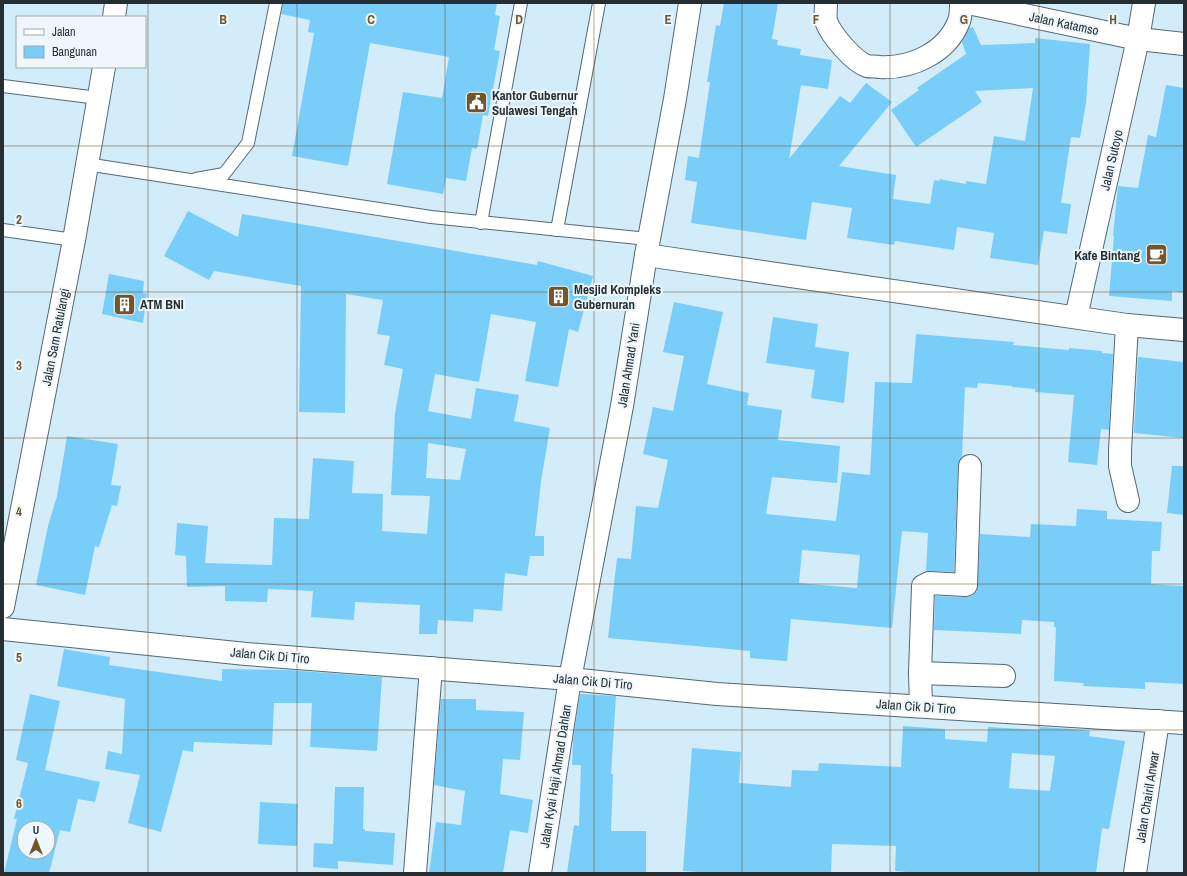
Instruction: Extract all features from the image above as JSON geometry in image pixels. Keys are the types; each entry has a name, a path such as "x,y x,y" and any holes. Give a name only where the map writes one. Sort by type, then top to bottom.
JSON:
{"main road":[{"path":"114,16 116,3"},
{"name":"Jalan Ahmad Yani","path":"570,679 622,406 647,247 675,99 690,3"},
{"path":"826,3 826,21 833,34 837,40 858,60 868,66 899,67 922,60 945,42 959,21 961,3"},
{"name":"Jalan Katamso","path":"968,3 1138,39 1184,44"},
{"name":"Jalan Sutoyo","path":"1076,317 1138,39 1144,3"},
{"name":"Jalan Sam Ratulangi","path":"3,606 74,240 104,68"},
{"path":"647,247 1127,325 1184,330"},
{"path":"1127,325 1120,466 1128,500"},
{"path":"921,706 920,673 923,586 929,583 966,585 970,466"},
{"name":"Jalan Cik Di Tiro","path":"3,629 246,654 570,679 717,694 1184,723"},
{"path":"415,873 431,668"},
{"path":"920,673 1004,676"},
{"name":"Jalan Kyai Haji Ahmad Dahlan","path":"540,873 570,679"},
{"name":"Jalan Chairil Anwar","path":"1135,873 1158,722"}],"lane":[{"path":"187,181 224,174 248,143 276,3"},
{"path":"482,223 520,3"},
{"path":"557,230 599,3"},
{"path":"3,86 98,98"},
{"path":"86,164 187,181 423,216 557,230 647,247"},
{"path":"3,230 74,240"}],"building":[{"path":"283,3 497,3 495,15 500,16 494,50 500,51 488,116 483,115 477,149 472,148 466,181 446,178 443,194 387,184 403,92 442,98 449,57 370,43 348,166 292,156 314,33 308,32 310,20 281,14"},
{"path":"724,3 778,3 772,39 778,40 777,45 801,49 800,55 832,60 828,89 801,85 789,159 840,96 850,103 866,83 892,102 839,166 896,175 893,199 930,204 934,180 940,181 939,179 966,184 966,181 986,184 994,136 1025,141 1033,88 975,91 982,102 916,147 891,110 919,90 917,88 966,54 962,42 969,28 973,27 981,45 1035,43 1035,38 1090,44 1086,103 1080,138 1071,137 1061,203 1071,204 1067,234 1044,231 1038,265 990,258 994,233 957,227 954,250 895,241 894,245 847,238 852,208 812,202 806,240 691,223 697,182 685,180 688,156 699,158 710,82 707,82 716,25 720,26"},
{"path":"1166,85 1184,88 1184,293 1172,291 1172,301 1109,296 1118,186 1138,188 1148,135 1156,137"},
{"path":"188,211 238,237 242,214 537,265 538,261 593,276 578,332 569,329 558,387 525,381 536,322 491,314 479,382 435,374 428,411 471,419 476,388 519,395 514,421 550,428 541,481 535,536 544,536 544,556 530,556 527,576 505,573 502,611 474,609 473,622 438,620 437,634 419,634 420,605 355,602 354,620 311,617 313,591 268,589 267,602 225,601 225,586 187,587 186,556 175,555 177,523 208,526 205,563 272,565 274,518 309,519 313,458 354,461 352,493 383,494 382,531 427,534 430,496 391,495 395,413 403,369 384,365 390,336 377,334 383,300 346,294 345,413 299,412 301,286 214,271 209,280 164,256","holes":["428,443 466,449 460,480 426,478"]},
{"name":"ATM BNI","path":"109,274 144,281 143,293 147,294 143,323 102,314"},
{"path":"674,302 723,312 707,384 749,393 747,405 782,410 778,440 840,446 837,483 772,477 766,514 836,521 842,472 870,475 875,382 912,383 916,334 1014,342 1013,345 1069,350 1069,348 1102,351 1102,353 1113,354 1109,430 1101,429 1097,465 1068,462 1074,395 1035,392 1035,389 978,383 977,388 965,387 962,457 958,466 954,572 926,571 928,533 902,531 892,628 791,619 787,661 750,658 750,651 608,638 617,558 631,559 636,506 658,508 668,460 643,454 653,407 673,411 684,356 663,352","holes":["802,550 860,555 857,588 799,583"]},
{"path":"773,317 818,324 815,347 849,352 844,403 811,398 815,370 766,363"},
{"path":"1138,357 1184,362 1184,438 1134,433"},
{"path":"67,436 118,444 111,485 121,486 117,506 112,505 99,547 95,546 85,595 36,585 48,526 57,496"},
{"path":"1172,466 1184,466 1184,515 1167,513"},
{"path":"1077,509 1107,511 1107,519 1162,522 1160,551 1152,551 1151,584 1184,586 1184,684 1145,682 1145,689 1083,686 1084,683 1054,681 1056,627 1054,627 1054,622 1022,620 1021,634 934,630 935,596 966,597 972,596 977,591 980,534 1030,537 1031,524 1076,526"},
{"path":"64,649 110,657 109,665 222,681 222,669 288,670 382,677 377,751 310,747 312,703 274,703 272,745 194,742 193,752 183,750 161,832 128,823 140,775 105,769 108,751 122,754 125,699 57,686"},
{"path":"30,694 60,701 45,770 100,782 95,802 78,799 70,832 60,830 56,846 56,820 14,819 28,763 16,760"},
{"path":"580,694 616,696 611,774 613,774 611,831 646,831 646,873 567,873 574,825 579,826 581,765 572,765 573,740"},
{"path":"441,699 476,699 476,710 524,712 520,760 503,759 500,794 533,800 528,833 510,830 503,873 429,873 436,822 461,825 465,791 434,785"},
{"path":"903,726 945,729 945,739 987,742 988,727 1040,730 1040,727 1072,729 1090,731 1089,736 1125,741 1109,829 1102,828 1096,873 920,873 895,871 896,846 832,844 831,873 713,873 683,871 692,748 741,752 739,783 791,787 792,770 818,771 819,763 901,767","holes":["1012,753 1055,756 1050,791 1009,788"]},
{"path":"335,787 364,787 363,829 365,829 365,831 395,833 393,865 338,861 338,869 313,867 314,843 333,844"},
{"path":"260,802 298,804 297,846 258,844"},
{"path":"16,823 16,860 52,860 49,873 4,873"}],"place":[{"name":"Kantor Gubernur Sulawesi Tengah","path":"476,102"},
{"name":"Kafe Bintang","path":"1156,255"},
{"name":"Mesjid Kompleks Gubernuran","path":"558,296"},
{"name":"ATM BNI","path":"125,304"}]}
